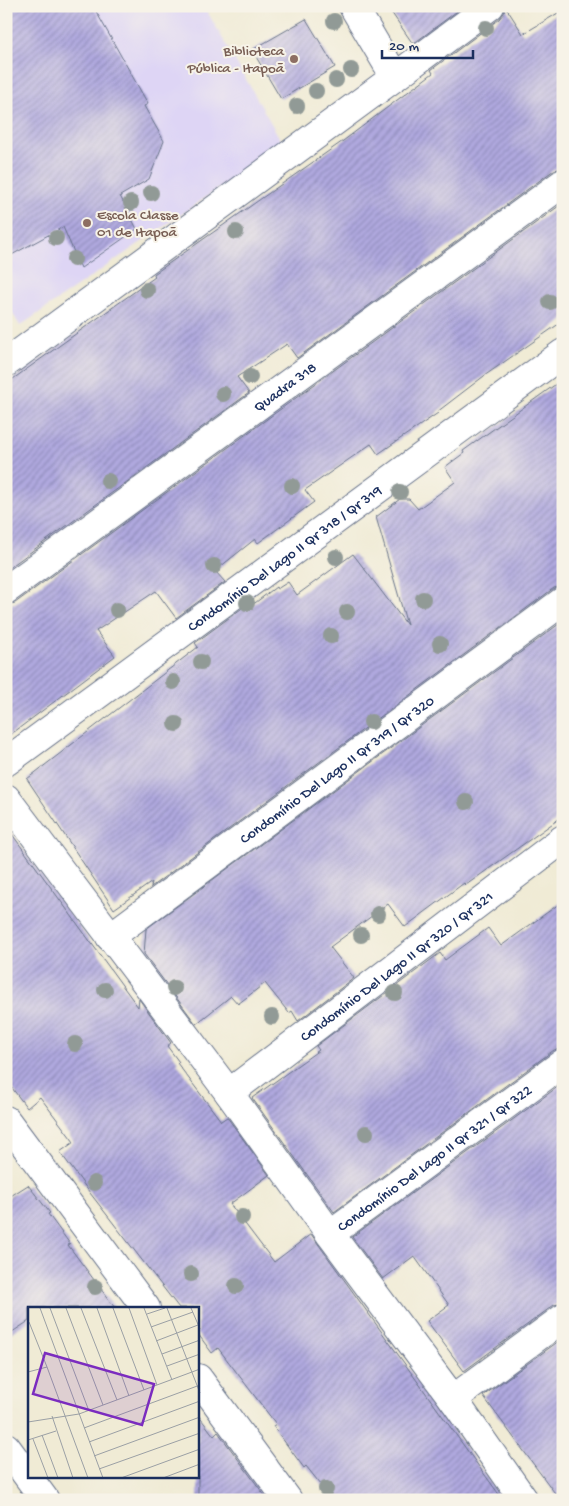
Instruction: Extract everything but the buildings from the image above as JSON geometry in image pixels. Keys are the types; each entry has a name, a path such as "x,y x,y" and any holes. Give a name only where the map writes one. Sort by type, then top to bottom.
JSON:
{"street":[{"path":"354,6 395,77"},
{"path":"6,363 490,6"},
{"name":"Quadra 318","path":"6,590 563,183"},
{"name":"Condomínio Del Lago II Qr 318 / Qr 319","path":"6,762 563,353"},
{"name":"Condomínio Del Lago II Qr 319 / Qr 320","path":"110,937 563,601"},
{"path":"6,798 229,1093 330,1234 453,1399 524,1500"},
{"name":"Condomínio Del Lago II Qr 320 / Qr 321","path":"229,1093 563,839"},
{"name":"Condomínio Del Lago II Qr 321 / Qr 322","path":"330,1234 563,1064"},
{"path":"6,1120 145,1307"},
{"path":"453,1399 563,1318"},
{"path":"199,1379 288,1500"},
{"path":"6,1447 28,1477"},
{"path":"29,1478 45,1500"}],"shaded area":[{"name":"Escola Classe 01 de Itapoã","path":"6,6 204,6 283,144 20,326 6,302"}],"place":[{"name":"Biblioteca Pública - Itapoã","path":"294,59"},
{"name":"Escola Classe 01 de Itapoã","path":"87,223"}]}
